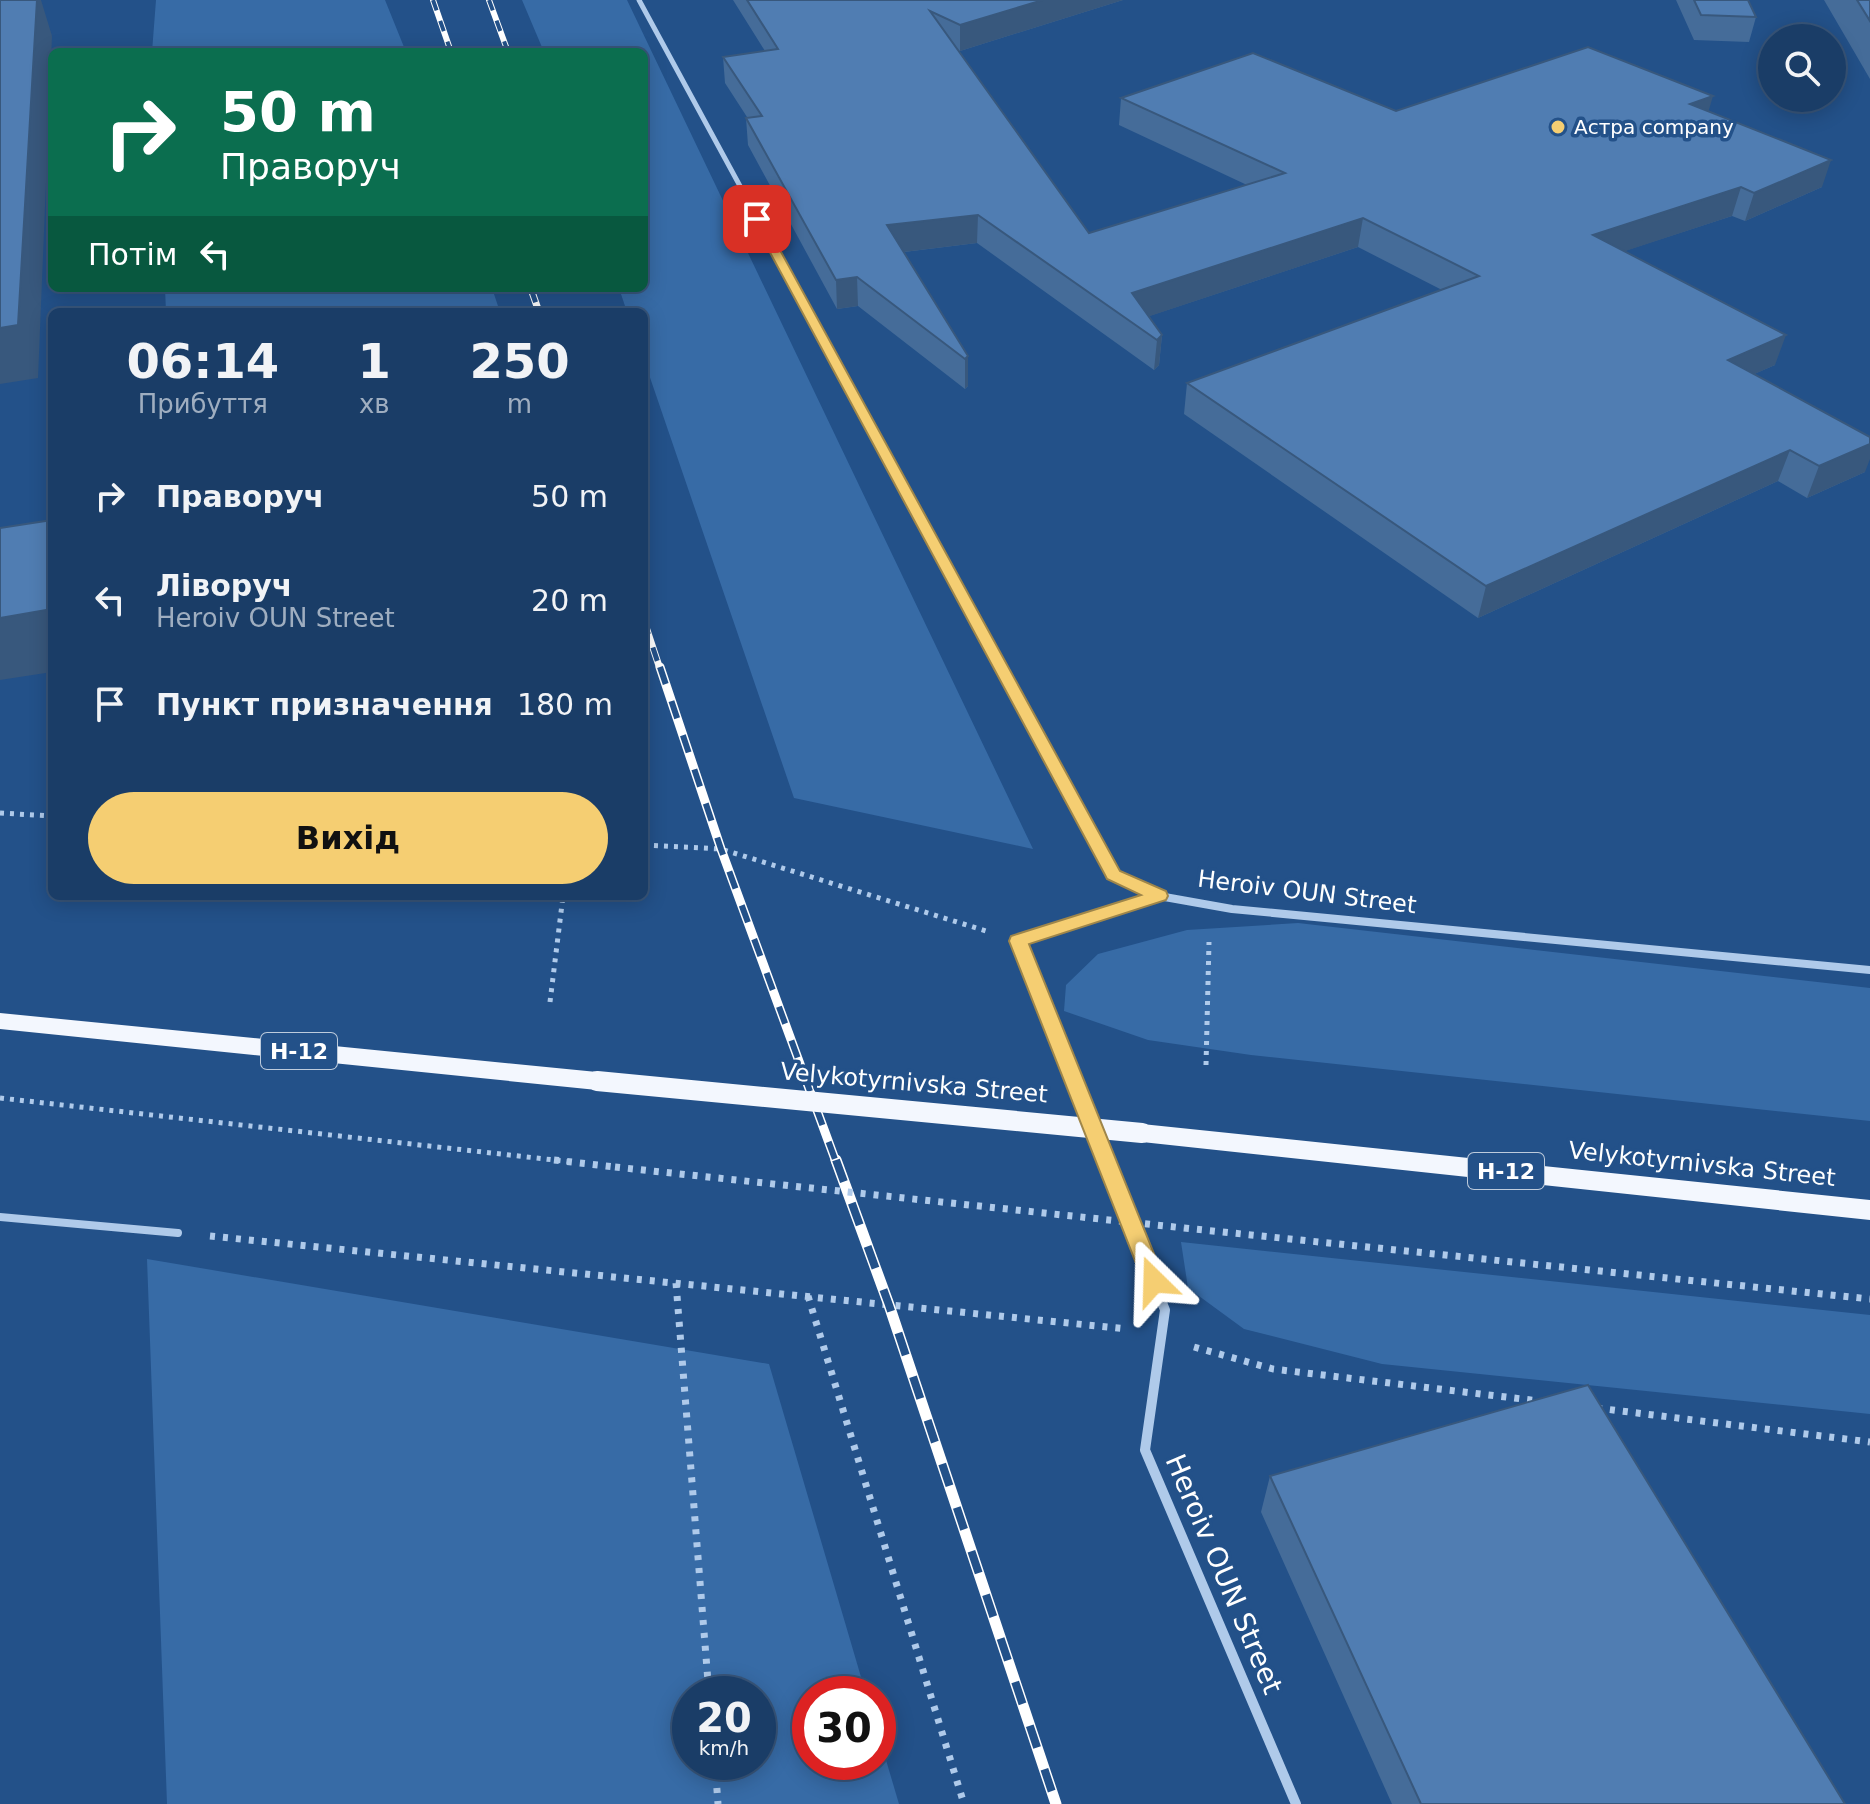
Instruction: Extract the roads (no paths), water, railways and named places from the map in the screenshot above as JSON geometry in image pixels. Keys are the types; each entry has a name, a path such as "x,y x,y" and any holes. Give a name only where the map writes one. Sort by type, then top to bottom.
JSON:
{"main road":[{"name":"Velykotyrnivska Street","path":"0,1021 1142,1133 1870,1210"}],"street":[{"name":"Heroiv OUN Street","path":"639,0 1114,875 1159,896 1210,905 1870,970"},
{"name":"Heroiv OUN Street","path":"1159,896 1018,941 1165,1310 1145,1450 1296,1804"}],"lane":[{"path":"0,1217 178,1233"}],"railway":[{"path":"433,0 450,48"},
{"path":"489,0 507,48"},
{"path":"532,292 538,308"},
{"path":"648,633 660,669"},
{"path":"660,667 721,849 836,1162"},
{"path":"836,1160 889,1305 1056,1804"}],"place":[{"name":"Астра company","path":"1558,127"}]}
